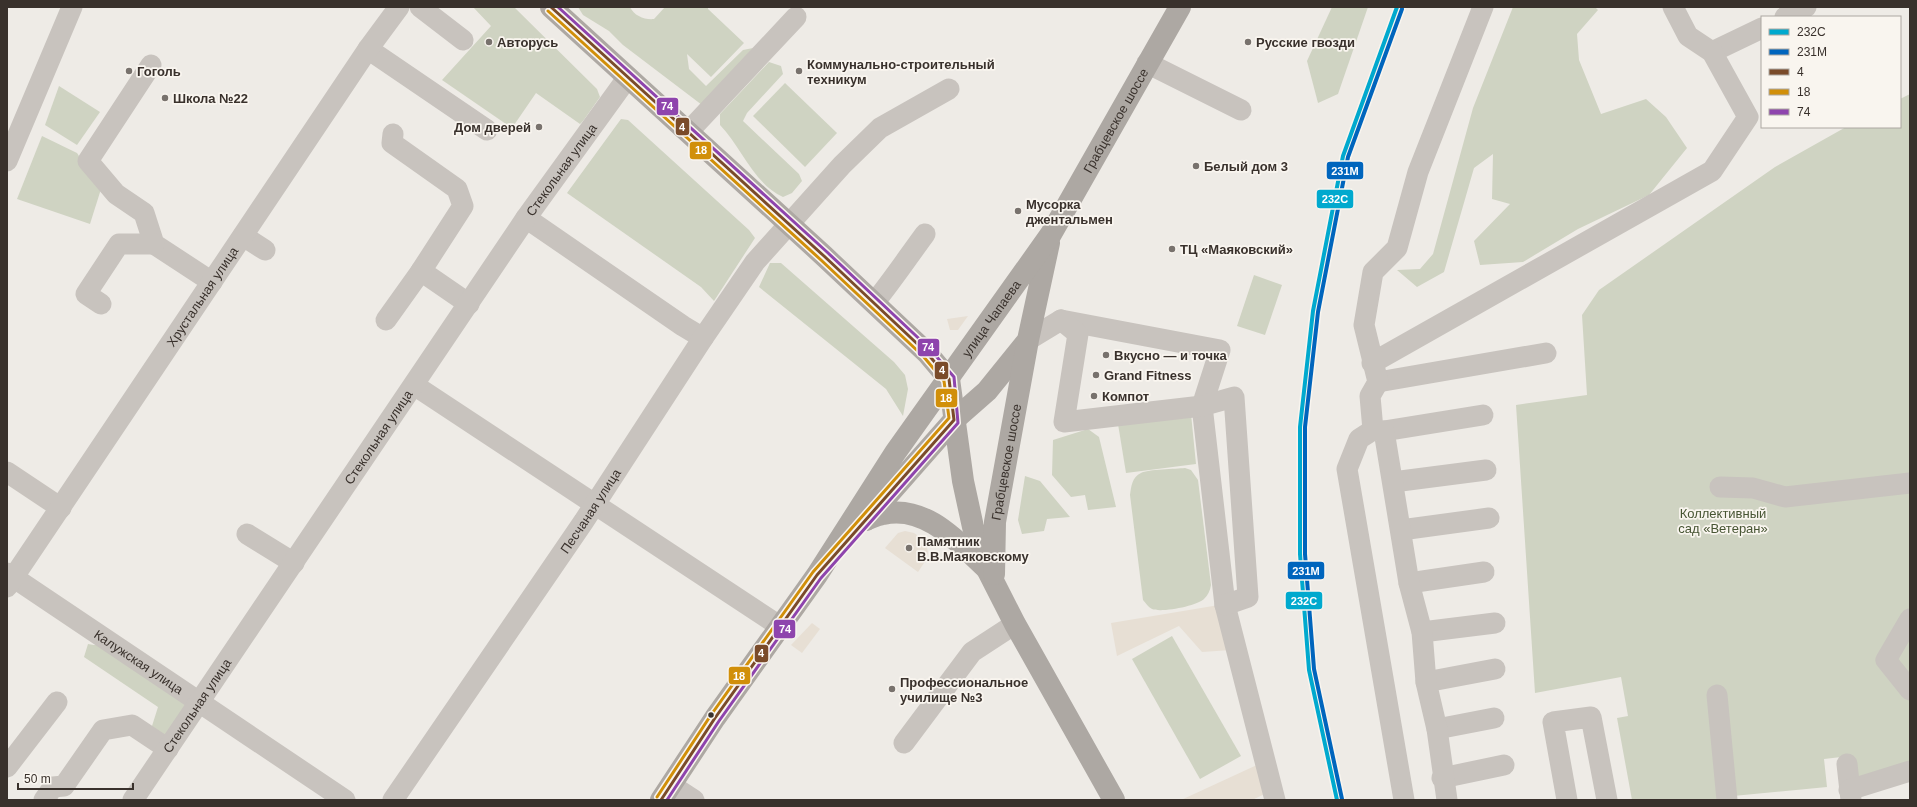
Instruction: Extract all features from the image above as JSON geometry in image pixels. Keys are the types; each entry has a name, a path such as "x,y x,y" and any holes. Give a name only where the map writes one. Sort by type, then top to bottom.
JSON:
{"main road":[{"path":"551,7 874,303 927,353 949,379 954,420 973,527 990,577"},
{"name":"Грабцевское шоссе","path":"1114,800 990,577 995,522 1028,340 1051,234 1180,7"},
{"name":"улица Чапаева","path":"666,792 715,718 817,575 895,453 1051,234"},
{"path":"817,575 954,420 988,391 1028,340"},
{"path":"865,520 883,514 904,513 920,516 933,522 990,577"}],"street":[{"name":"Хрустальная улица","path":"9,579 61,508 368,49 399,7"},
{"path":"420,7 463,40"},
{"path":"1447,800 1442,778 1437,729 1426,682 1422,632 1409,583 1393,482 1370,396 1375,373 1364,325 1372,272 1397,248 1418,172 1483,7"},
{"path":"1375,373 1712,171 1748,117 1712,52 1688,36 1673,7"},
{"path":"1787,16 1806,7"},
{"path":"1814,7 1818,16"},
{"path":"7,161 66,13"},
{"path":"688,131 796,17"},
{"path":"1712,52 1761,28"},
{"path":"368,49 487,130"},
{"path":"1147,63 1241,110"},
{"path":"151,65 88,161 116,194 144,213 154,244"},
{"name":"Стекольная улица","path":"133,800 526,218 628,77"},
{"name":"Песчаная улица","path":"393,800 596,503 703,338 755,262 842,165 880,128 949,89"},
{"path":"386,320 463,206 457,189 392,143 393,134"},
{"path":"526,218 682,326 703,338"},
{"path":"874,303 892,281 898,270 925,234"},
{"path":"243,236 265,250"},
{"path":"101,304 86,294 119,244 154,244 212,282"},
{"path":"420,271 469,304"},
{"path":"1028,340 1061,320 1220,350 1202,406 1226,605 1275,800"},
{"path":"1061,320 1078,334 1064,422 1202,406 1234,397 1248,597 1226,605"},
{"path":"1375,373 1546,353"},
{"path":"414,385 596,503 781,627"},
{"path":"1404,800 1347,469 1359,439 1379,431 1483,415"},
{"path":"1393,482 1486,470"},
{"path":"7,472 61,508"},
{"path":"1720,487 1753,488 1785,497 1910,483"},
{"path":"1401,530 1489,518"},
{"path":"247,534 294,563"},
{"path":"1409,583 1484,572"},
{"name":"Калужская улица","path":"9,579 200,702 345,800"},
{"path":"1910,619 1886,660 1910,690"},
{"path":"904,743 972,652 1015,624"},
{"path":"1422,632 1495,624"},
{"path":"1426,682 1495,669"},
{"path":"1716,695 1727,800"},
{"path":"7,767 57,702"},
{"path":"1567,800 1553,722 1591,717 1607,800"},
{"path":"1437,729 1494,718"},
{"path":"44,800 53,787 64,786 103,730 132,725 168,749"},
{"path":"1847,764 1850,795 1910,771"},
{"path":"1442,778 1504,765"},
{"path":"666,792 694,800"}],"green space":[{"path":"473,7 514,7 597,89 600,97 580,124 536,93 512,128 442,80 491,26"},
{"path":"578,7 630,7 637,15 644,18 654,19 665,7 708,7 708,9 744,43 711,77 687,54 689,69 706,86 743,50 753,48 702,105 623,45 609,31 583,15"},
{"path":"1332,7 1368,7 1338,94 1318,103 1307,61"},
{"path":"1513,7 1595,7 1598,10 1577,34 1579,60 1601,114 1646,99 1666,117 1687,148 1649,195 1578,229 1523,262 1480,265 1474,241 1510,204 1492,199 1493,154 1474,168 1444,272 1417,287 1397,270 1420,269 1433,254 1473,108"},
{"path":"769,62 781,66 783,74 747,113 743,121 799,174 802,181 792,193 783,197 764,184 756,175 728,134 720,125 720,114"},
{"path":"785,83 837,133 805,167 753,116"},
{"path":"59,86 100,112 77,145 45,125"},
{"name":"Коллективный сад «Ветеран»","path":"1910,94 1910,767 1853,783 1850,756 1824,759 1827,787 1733,796 1722,800 1632,800 1617,718 1628,716 1621,677 1535,693 1516,405 1587,395 1582,315 1599,290 1775,167 1844,128 1901,128 1901,98"},
{"path":"621,119 628,120 749,230 755,238 714,301 701,287 567,193"},
{"path":"42,136 77,153 101,189 90,224 17,199"},
{"path":"770,263 781,263 894,362 905,375 908,389 903,416 886,389 759,287"},
{"path":"1254,275 1282,285 1265,335 1237,326"},
{"path":"1191,414 1196,464 1126,473 1118,424"},
{"path":"1088,429 1099,437 1116,507 1088,510 1085,495 1071,497 1052,475 1053,440"},
{"path":"1185,468 1191,470 1198,480 1211,587 1207,596 1200,602 1179,608 1163,610 1152,609 1143,600 1130,495 1132,482 1141,473 1156,470"},
{"path":"1025,476 1040,481 1070,517 1047,519 1044,531 1022,534 1018,520"},
{"path":"1172,636 1241,756 1200,779 1132,659"},
{"path":"88,644 107,644 184,699 189,710 162,739 152,726 158,707 84,657"}],"shaded area":[{"path":"968,316 958,330 950,330 947,319"},
{"path":"905,531 914,533 926,544 928,552 926,560 918,572 885,548 898,533"},
{"path":"1219,605 1231,650 1202,652 1179,626 1117,656 1111,623"},
{"path":"812,623 820,629 802,653 791,645"},
{"path":"1259,764 1267,793 1252,800 1181,800"}],"transit line":[{"name":"4","path":"551,7 824,256 927,353 949,379 954,420 817,575 715,718 661,800"},
{"name":"74","path":"558,7 827,252 930,349 954,377 958,423 821,578 719,721 667,800"},
{"name":"232C","path":"1337,800 1309,670 1300,554 1300,427 1313,311 1343,156 1397,7"},
{"name":"231М","path":"1342,799 1314,669 1305,554 1305,427 1318,312 1348,157 1402,9"},
{"name":"18","path":"548,11 821,260 923,356 944,381 949,418 813,572 711,715 657,797"}],"place":[{"name":"Авторусь","path":"489,42"},
{"name":"Русские гвозди","path":"1248,42"},
{"name":"Гоголь","path":"129,71"},
{"name":"Коммунально-строительный техникум","path":"799,71"},
{"name":"Школа №22","path":"165,98"},
{"name":"Дом дверей","path":"539,127"},
{"name":"Белый дом 3","path":"1196,166"},
{"name":"Мусорка джентальмен","path":"1018,211"},
{"name":"ТЦ «Маяковский»","path":"1172,249"},
{"name":"Вкусно — и точка","path":"1106,355"},
{"name":"Grand Fitness","path":"1096,375"},
{"name":"Компот","path":"1094,396"},
{"name":"Памятник В.В.Маяковскому","path":"909,548"},
{"name":"Профессиональное училище №3","path":"892,689"}]}
